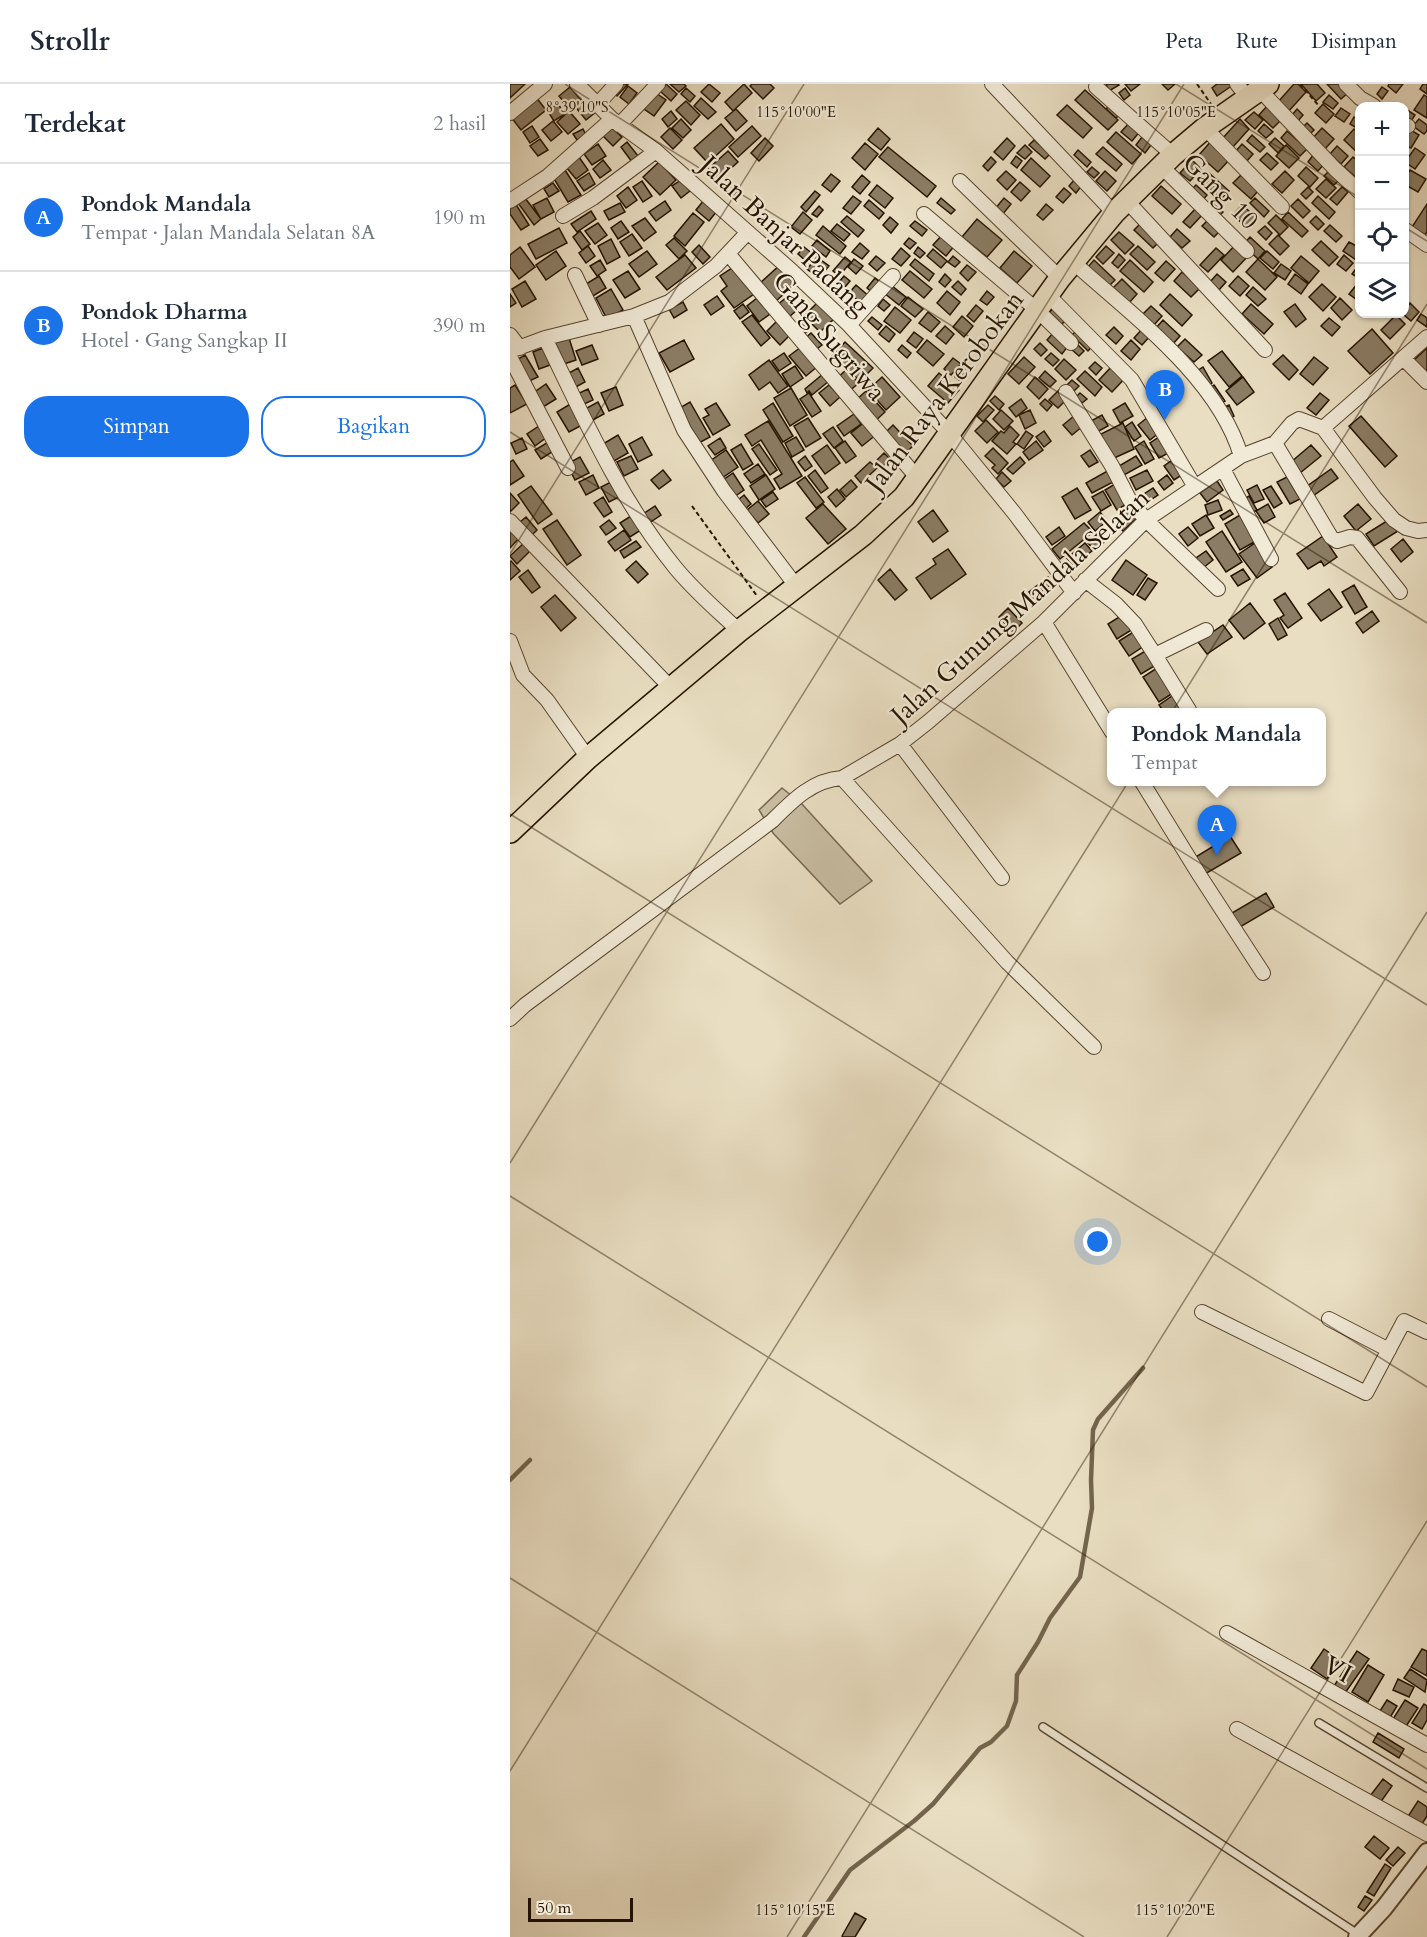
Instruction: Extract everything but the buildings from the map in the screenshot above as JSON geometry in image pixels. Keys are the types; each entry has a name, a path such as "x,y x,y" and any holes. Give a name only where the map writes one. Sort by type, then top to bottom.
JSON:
{"main road":[{"name":"Jalan Raya Kerobokan","path":"510,832 588,758 739,631 888,513 911,488 1054,287 1120,206 1167,160 1253,89"}],"street":[{"path":"510,113 544,84"},
{"name":"Jalan Banjar Padang","path":"577,84 616,122 656,151 748,232 849,325 949,433 1015,514 1074,593"},
{"path":"597,105 616,84"},
{"path":"510,201 548,176 616,122 658,84"},
{"path":"992,84 1120,206 1264,350"},
{"path":"1346,84 1367,102"},
{"name":"Gang 10","path":"1096,87 1167,160 1247,251"},
{"path":"1253,89 1355,188"},
{"path":"1212,123 1282,207"},
{"path":"563,216 593,198 656,151"},
{"path":"960,180 1132,380 1195,487"},
{"path":"924,214 1054,287 1168,346 1188,369 1236,437 1241,456"},
{"path":"513,352 545,338 634,316 669,302 716,266 748,232"},
{"path":"1409,232 1423,242"},
{"name":"Gang Sugriwa","path":"730,255 915,475"},
{"path":"575,275 599,325"},
{"path":"849,325 894,276"},
{"path":"1054,287 1071,344"},
{"path":"634,316 684,430 724,492 797,587"},
{"path":"510,335 513,352 568,468"},
{"path":"545,338 612,473 628,500 680,574 739,631"},
{"path":"1323,428 1427,338"},
{"path":"1404,359 1427,382"},
{"path":"1066,392 1112,466 1129,499 1146,520 1218,589"},
{"path":"1400,592 1358,538 1350,537 1337,541 1331,537 1275,443 1292,423 1299,419 1323,428 1394,520 1406,528 1418,531 1427,530"},
{"name":"Jalan Gunung Mandala Selatan","path":"510,1019 525,1005 772,821 795,798 817,785 842,778 900,744 1044,622 1146,520 1241,456 1275,443"},
{"path":"1223,469 1271,559"},
{"path":"510,521 671,688"},
{"path":"1085,580 1116,604 1135,624 1188,708"},
{"path":"1044,622 1107,724"},
{"path":"1155,655 1206,630"},
{"path":"510,641 523,675 547,700 588,758"},
{"path":"900,744 1002,878"},
{"path":"842,778 1000,954 1094,1047"},
{"path":"1144,786 1263,973"},
{"path":"1202,1312 1366,1393 1404,1321 1427,1332"},
{"path":"1329,1318 1389,1350"},
{"name":"VI","path":"1227,1633 1427,1745"},
{"path":"1237,1729 1427,1834"},
{"path":"1358,1936 1384,1908 1427,1852"}],"lane":[{"path":"1319,1723 1427,1788"},
{"path":"1043,1727 1358,1936"}],"path":[{"path":"1197,84 1212,123"},
{"path":"1300,84 1319,106"},
{"path":"692,506 768,610"}],"shaded area":[{"path":"782,788 801,803 872,881 840,904 773,833 759,810"}],"waterway":[{"path":"804,1937 850,1870 933,1804 980,1748 991,1742 1007,1726 1016,1701 1017,1675 1050,1618 1080,1577 1092,1508 1093,1430 1098,1419 1143,1368"},
{"path":"510,1480 530,1460"}],"place":[{"name":"Pondok Dharma","path":"1165,420"},
{"name":"Pondok Mandala","path":"1217,855"}]}
